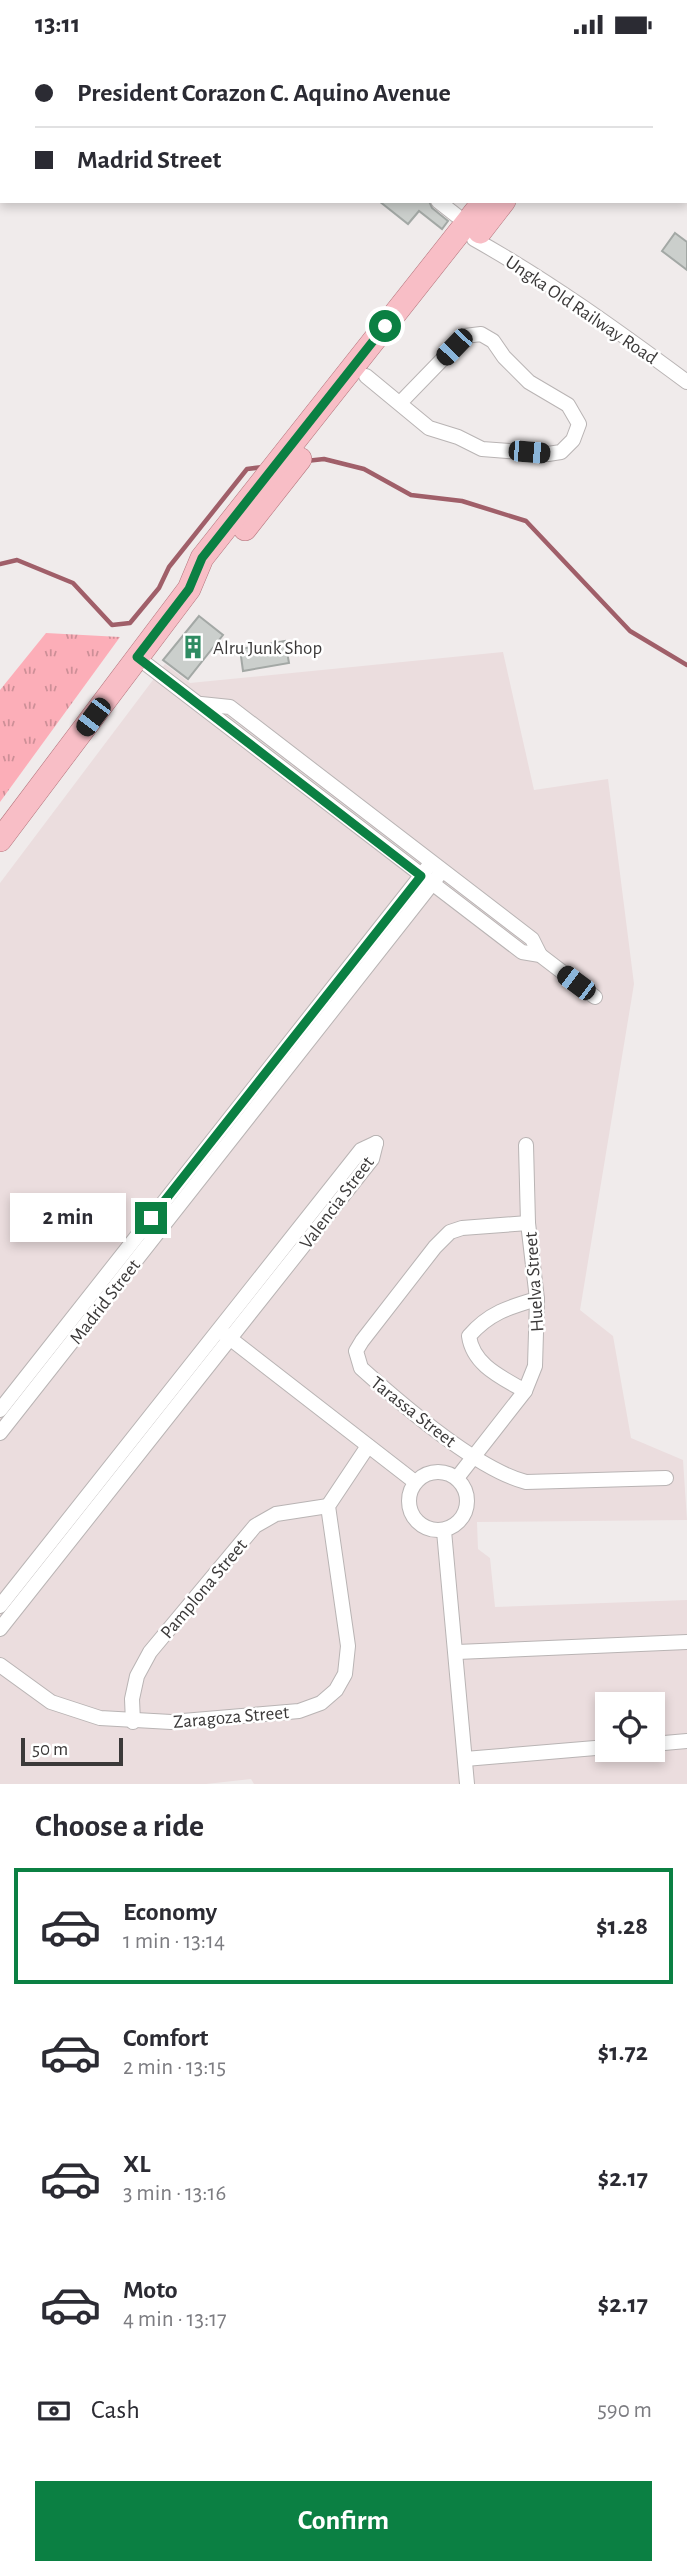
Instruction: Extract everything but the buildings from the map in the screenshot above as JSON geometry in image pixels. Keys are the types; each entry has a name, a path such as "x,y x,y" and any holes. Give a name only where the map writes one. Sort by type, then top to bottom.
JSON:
{"main road":[{"path":"0,840 189,589 267,475 302,445 366,376 470,231 483,203"},
{"path":"208,563 290,472 302,445 470,231 502,203"}],"street":[{"name":"Ungka Old Railway Road","path":"440,203 470,231 611,325 687,382"},
{"path":"366,376 429,428 458,437 482,449 548,454 561,452 573,440 579,424 568,405 529,382 504,357 493,341 481,334 465,336 400,403"},
{"path":"137,657 522,952 540,955"},
{"path":"200,704 230,707 532,939 540,955 595,997"},
{"name":"Madrid Street","path":"0,1433 436,867"},
{"name":"Madrid Street","path":"0,1410 426,880"},
{"name":"Valencia Street","path":"0,1606 224,1334 372,1159 376,1143 361,1150 224,1334 0,1629"},
{"name":"Huelva Street","path":"457,1478 525,1391 535,1366 537,1299 528,1223 526,1145"},
{"name":"Tarassa Street","path":"528,1223 462,1228 450,1232 435,1247 356,1351 361,1368 474,1458 500,1474 526,1482 666,1478"},
{"path":"525,1391 488,1369 471,1351 469,1336 482,1321 499,1310 537,1299"},
{"path":"224,1334 415,1482"},
{"path":"328,1506 368,1446"},
{"path":"431,1472 449,1473 457,1478 467,1494 466,1512 454,1526 444,1531 427,1529 413,1517 408,1499 415,1482 431,1472"},
{"name":"Zaragoza Street","path":"0,1665 51,1702 100,1718 133,1722 299,1711 321,1703 336,1690 345,1674 348,1646 328,1506"},
{"name":"Pamplona Street","path":"133,1722 132,1699 137,1677 150,1652 255,1526 276,1514 328,1506"},
{"path":"444,1531 467,1784"},
{"path":"457,1652 687,1642"},
{"path":"665,1743 687,1741"},
{"path":"465,1759 595,1748"}],"shaded area":[{"path":"503,652 534,790 608,779 634,984 580,1310 613,1336 631,1438 683,1460 687,1520 477,1522 478,1549 490,1558 495,1607 687,1600 687,1784 254,1784 251,1779 206,1784 0,1784 0,883 165,664 190,683"}],"green space":[{"path":"46,633 120,637 0,802 0,690"}],"waterway":[{"path":"306,461 324,459 364,469 411,495 462,501 526,521 630,631 687,665"},
{"path":"0,564 17,560 73,583 112,625 130,623 159,588 169,567 247,469 263,467"}],"place":[{"name":"Alru Junk Shop","path":"193,647"}],"route":[{"path":"151,1218 421,876 137,657 189,589 202,558 385,326"}]}
